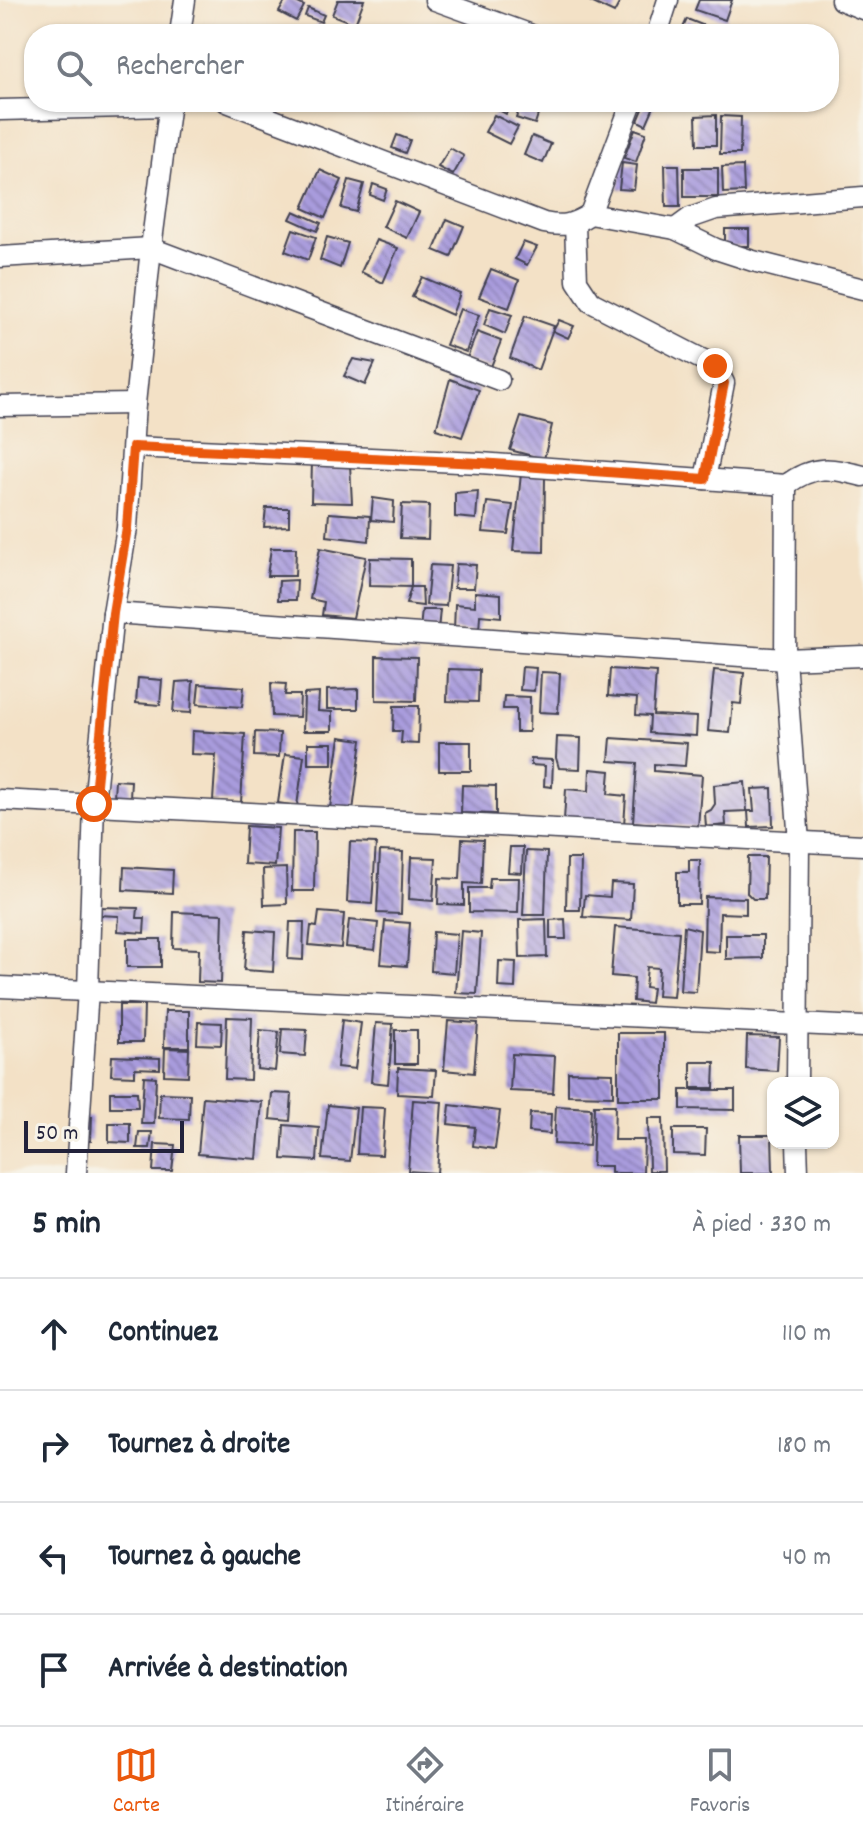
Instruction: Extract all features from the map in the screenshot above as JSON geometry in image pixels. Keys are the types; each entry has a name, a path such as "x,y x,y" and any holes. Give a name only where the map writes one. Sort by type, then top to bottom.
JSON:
{"street":[{"path":"181,24 185,0"},
{"path":"435,0 501,24"},
{"path":"660,24 668,0"},
{"path":"841,0 863,9"},
{"path":"0,110 24,109"},
{"path":"76,1173 88,990 94,804 113,613 127,528 135,404 168,112"},
{"path":"253,112 544,223 560,226 582,219 675,229 716,249 753,261 863,289"},
{"path":"628,112 582,219 577,281 591,302 715,366 721,373 724,383 705,479"},
{"path":"675,229 690,218 716,209 863,197"},
{"path":"0,257 151,248 499,380"},
{"path":"0,406 135,404"},
{"path":"133,447 480,463 786,485 801,474 819,469 863,476"},
{"path":"786,485 785,659 799,842 797,1077"},
{"path":"113,613 785,659 863,656"},
{"path":"0,800 863,845"},
{"path":"0,987 863,1027"},
{"path":"797,1149 798,1173"}],"building":[{"path":"286,0 304,6 296,21 279,12"},
{"path":"338,0 364,0 355,24 332,15"},
{"path":"592,0 621,0 614,13"},
{"path":"699,0 732,0 725,20 695,10"},
{"path":"308,8 324,15 321,22 305,16"},
{"path":"518,112 539,112 535,124 516,118"},
{"path":"642,112 652,112 646,125 638,121"},
{"path":"494,115 518,127 509,144 485,132"},
{"path":"716,115 716,145 697,145 696,116"},
{"path":"721,116 741,117 740,154 720,154"},
{"path":"635,129 646,133 636,162 624,158"},
{"path":"397,135 410,140 405,153 392,148"},
{"path":"532,136 551,144 543,163 524,155"},
{"path":"450,148 464,156 453,175 438,167"},
{"path":"622,163 637,165 634,190 619,189"},
{"path":"665,165 679,165 680,207 666,207"},
{"path":"743,166 744,192 723,193 722,167"},
{"path":"684,168 718,168 718,197 684,197"},
{"path":"320,170 342,180 325,218 303,208"},
{"path":"349,180 364,184 356,212 341,208"},
{"path":"373,184 387,189 383,200 370,195"},
{"path":"395,201 419,212 407,238 383,227"},
{"path":"294,211 321,223 317,231 290,219"},
{"path":"447,219 464,226 451,257 434,250"},
{"path":"293,229 316,237 308,260 285,251"},
{"path":"725,229 749,229 749,246 725,246"},
{"path":"327,237 348,243 340,268 320,260"},
{"path":"376,240 398,248 383,283 361,272"},
{"path":"523,242 537,247 527,265 515,259"},
{"path":"491,269 519,280 509,308 479,297"},
{"path":"422,277 460,293 452,315 412,297"},
{"path":"490,308 512,315 505,334 484,325"},
{"path":"460,309 479,315 466,352 446,345"},
{"path":"525,316 554,326 538,370 510,358"},
{"path":"559,320 574,326 568,338 553,331"},
{"path":"477,332 501,341 490,369 466,361"},
{"path":"353,359 375,363 365,385 344,376"},
{"path":"450,379 479,390 462,437 436,429"},
{"path":"521,417 552,425 544,459 510,450"},
{"path":"312,461 350,465 352,503 311,502"},
{"path":"521,474 545,475 544,552 513,551"},
{"path":"478,491 476,519 455,517 455,493"},
{"path":"373,498 394,501 393,522 371,520"},
{"path":"487,502 513,505 508,534 483,532"},
{"path":"402,504 429,505 428,539 400,538"},
{"path":"266,508 289,508 289,526 264,527"},
{"path":"329,513 370,516 369,541 327,536"},
{"path":"271,548 296,548 295,576 267,576"},
{"path":"320,548 366,557 353,618 322,615 324,602 310,599"},
{"path":"370,558 411,559 411,587 369,586"},
{"path":"456,564 476,565 474,588 454,588"},
{"path":"430,565 450,566 446,606 426,605"},
{"path":"297,580 296,600 278,600 279,581"},
{"path":"411,587 422,587 423,606 406,604"},
{"path":"475,592 501,594 501,617 480,615 479,632 454,630 455,604 475,606"},
{"path":"422,610 440,610 438,630 420,629"},
{"path":"376,656 417,657 416,701 376,700"},
{"path":"522,667 536,668 534,691 520,690"},
{"path":"448,669 479,670 478,702 447,701"},
{"path":"610,669 656,672 653,715 697,717 696,736 649,733 650,716 636,715 637,698 608,696"},
{"path":"714,670 744,673 741,704 733,703 730,733 708,731"},
{"path":"541,672 560,673 558,713 539,712"},
{"path":"138,678 162,680 160,705 136,703"},
{"path":"193,681 191,713 173,712 176,682"},
{"path":"271,683 286,684 285,695 300,695 299,717 272,716"},
{"path":"199,684 244,687 242,707 197,704"},
{"path":"358,689 358,709 327,709 327,690"},
{"path":"319,693 318,711 332,712 332,731 303,731 304,694"},
{"path":"504,696 530,697 529,732 516,732 516,709 503,709"},
{"path":"394,706 419,706 418,744 401,743 402,731 393,731"},
{"path":"192,731 245,734 241,803 213,801 216,755 191,754"},
{"path":"255,732 280,733 279,757 254,756"},
{"path":"340,737 362,740 353,811 330,808"},
{"path":"557,737 581,738 580,769 559,768"},
{"path":"611,738 687,743 685,766 654,764 654,771 702,775 698,827 633,822 637,763 609,761"},
{"path":"439,742 471,742 471,771 439,771"},
{"path":"308,743 332,743 332,764 308,764"},
{"path":"285,754 304,756 297,806 278,803"},
{"path":"531,759 553,760 552,787 544,786 545,766 531,765"},
{"path":"590,769 610,771 608,794 626,796 624,825 564,820 566,789 589,791"},
{"path":"115,780 131,781 130,797 114,797"},
{"path":"745,782 747,811 725,812 726,825 706,827 705,813 715,804 714,785"},
{"path":"462,785 496,786 496,814 461,813"},
{"path":"772,788 773,826 749,827 748,811 754,811 752,789"},
{"path":"246,826 278,828 275,866 244,864"},
{"path":"293,832 315,832 314,891 292,891"},
{"path":"462,839 483,840 481,884 464,883 464,905 438,904 439,878 460,879"},
{"path":"350,842 376,843 372,904 347,902"},
{"path":"510,847 523,847 522,873 508,872"},
{"path":"380,851 403,852 401,914 377,913"},
{"path":"526,851 547,852 545,915 523,915"},
{"path":"411,857 436,858 433,901 409,899"},
{"path":"748,857 766,857 765,899 753,899 747,893"},
{"path":"567,859 581,859 580,910 566,910"},
{"path":"689,860 700,860 699,904 677,904 677,872 689,872"},
{"path":"124,867 173,870 172,893 123,890"},
{"path":"286,868 287,904 264,905 263,869"},
{"path":"490,878 519,878 518,913 469,912 469,888 489,888"},
{"path":"611,883 633,884 631,920 583,917 585,895 610,897"},
{"path":"705,897 746,898 746,914 720,913 719,952 704,951"},
{"path":"98,907 138,908 137,918 145,918 144,933 118,931 119,916 97,915"},
{"path":"174,912 223,914 221,983 198,982 199,949 173,948"},
{"path":"319,912 344,914 341,948 309,945 311,926 317,927"},
{"path":"546,919 547,957 520,958 519,920"},
{"path":"565,919 566,939 550,939 550,920"},
{"path":"349,920 378,923 375,950 346,947"},
{"path":"385,921 410,923 407,966 381,964"},
{"path":"290,922 304,922 303,960 288,959"},
{"path":"684,926 700,930 696,992 680,991"},
{"path":"615,927 679,932 673,997 657,996 659,968 647,967 645,987 652,988 650,1003 633,1001 634,978 611,976"},
{"path":"247,930 275,932 273,972 244,970"},
{"path":"461,931 481,933 477,994 456,993"},
{"path":"433,932 457,934 454,973 431,971"},
{"path":"726,935 763,935 763,958 726,959"},
{"path":"127,939 161,939 161,967 127,967"},
{"path":"499,961 516,962 515,988 498,987"},
{"path":"119,1005 144,1005 143,1042 119,1042"},
{"path":"165,1011 189,1011 189,1047 164,1047"},
{"path":"227,1017 252,1018 250,1080 225,1079"},
{"path":"342,1020 361,1023 355,1069 337,1067"},
{"path":"448,1021 478,1023 474,1073 444,1070"},
{"path":"198,1022 222,1023 221,1045 197,1044"},
{"path":"376,1023 393,1024 388,1084 371,1082"},
{"path":"282,1029 307,1030 305,1056 280,1054"},
{"path":"260,1030 279,1032 275,1071 257,1069"},
{"path":"395,1030 417,1030 417,1064 395,1064"},
{"path":"618,1033 664,1033 664,1099 618,1099"},
{"path":"747,1036 779,1037 777,1071 746,1069"},
{"path":"165,1048 189,1049 188,1076 164,1075"},
{"path":"512,1054 555,1056 553,1093 510,1091"},
{"path":"112,1056 160,1058 160,1069 135,1068 135,1076 111,1075"},
{"path":"691,1062 715,1062 714,1088 691,1088"},
{"path":"398,1068 436,1070 434,1096 397,1094"},
{"path":"568,1072 613,1073 613,1096 568,1095"},
{"path":"144,1076 156,1077 154,1124 141,1124"},
{"path":"681,1090 735,1090 735,1110 681,1109"},
{"path":"110,1092 137,1092 138,1107 110,1107"},
{"path":"160,1093 190,1094 189,1119 159,1118"},
{"path":"272,1093 292,1094 290,1121 270,1119"},
{"path":"203,1097 262,1102 257,1159 198,1154"},
{"path":"413,1100 442,1102 437,1173 408,1171"},
{"path":"328,1105 356,1108 350,1161 322,1159"},
{"path":"450,1105 500,1111 495,1149 473,1146 475,1127 448,1124"},
{"path":"594,1105 615,1105 614,1140 644,1140 643,1173 611,1173 611,1166 592,1166"},
{"path":"556,1106 591,1108 589,1146 554,1144"},
{"path":"360,1107 385,1108 382,1155 357,1154"},
{"path":"530,1113 551,1114 550,1134 529,1132"},
{"path":"81,1117 92,1117 91,1141 81,1141"},
{"path":"648,1118 663,1118 664,1171 649,1171"},
{"path":"109,1123 130,1123 130,1143 109,1142"},
{"path":"284,1125 319,1128 317,1161 282,1159"},
{"path":"673,1129 706,1129 705,1155 673,1154"},
{"path":"139,1132 152,1132 150,1148 137,1148"},
{"path":"739,1135 767,1135 767,1149 772,1149 773,1173 740,1173"},
{"path":"155,1144 175,1145 172,1171 153,1171"}],"route":[{"path":"94,804 113,613 127,528 133,447 480,463 705,479 724,383 715,366"}]}
